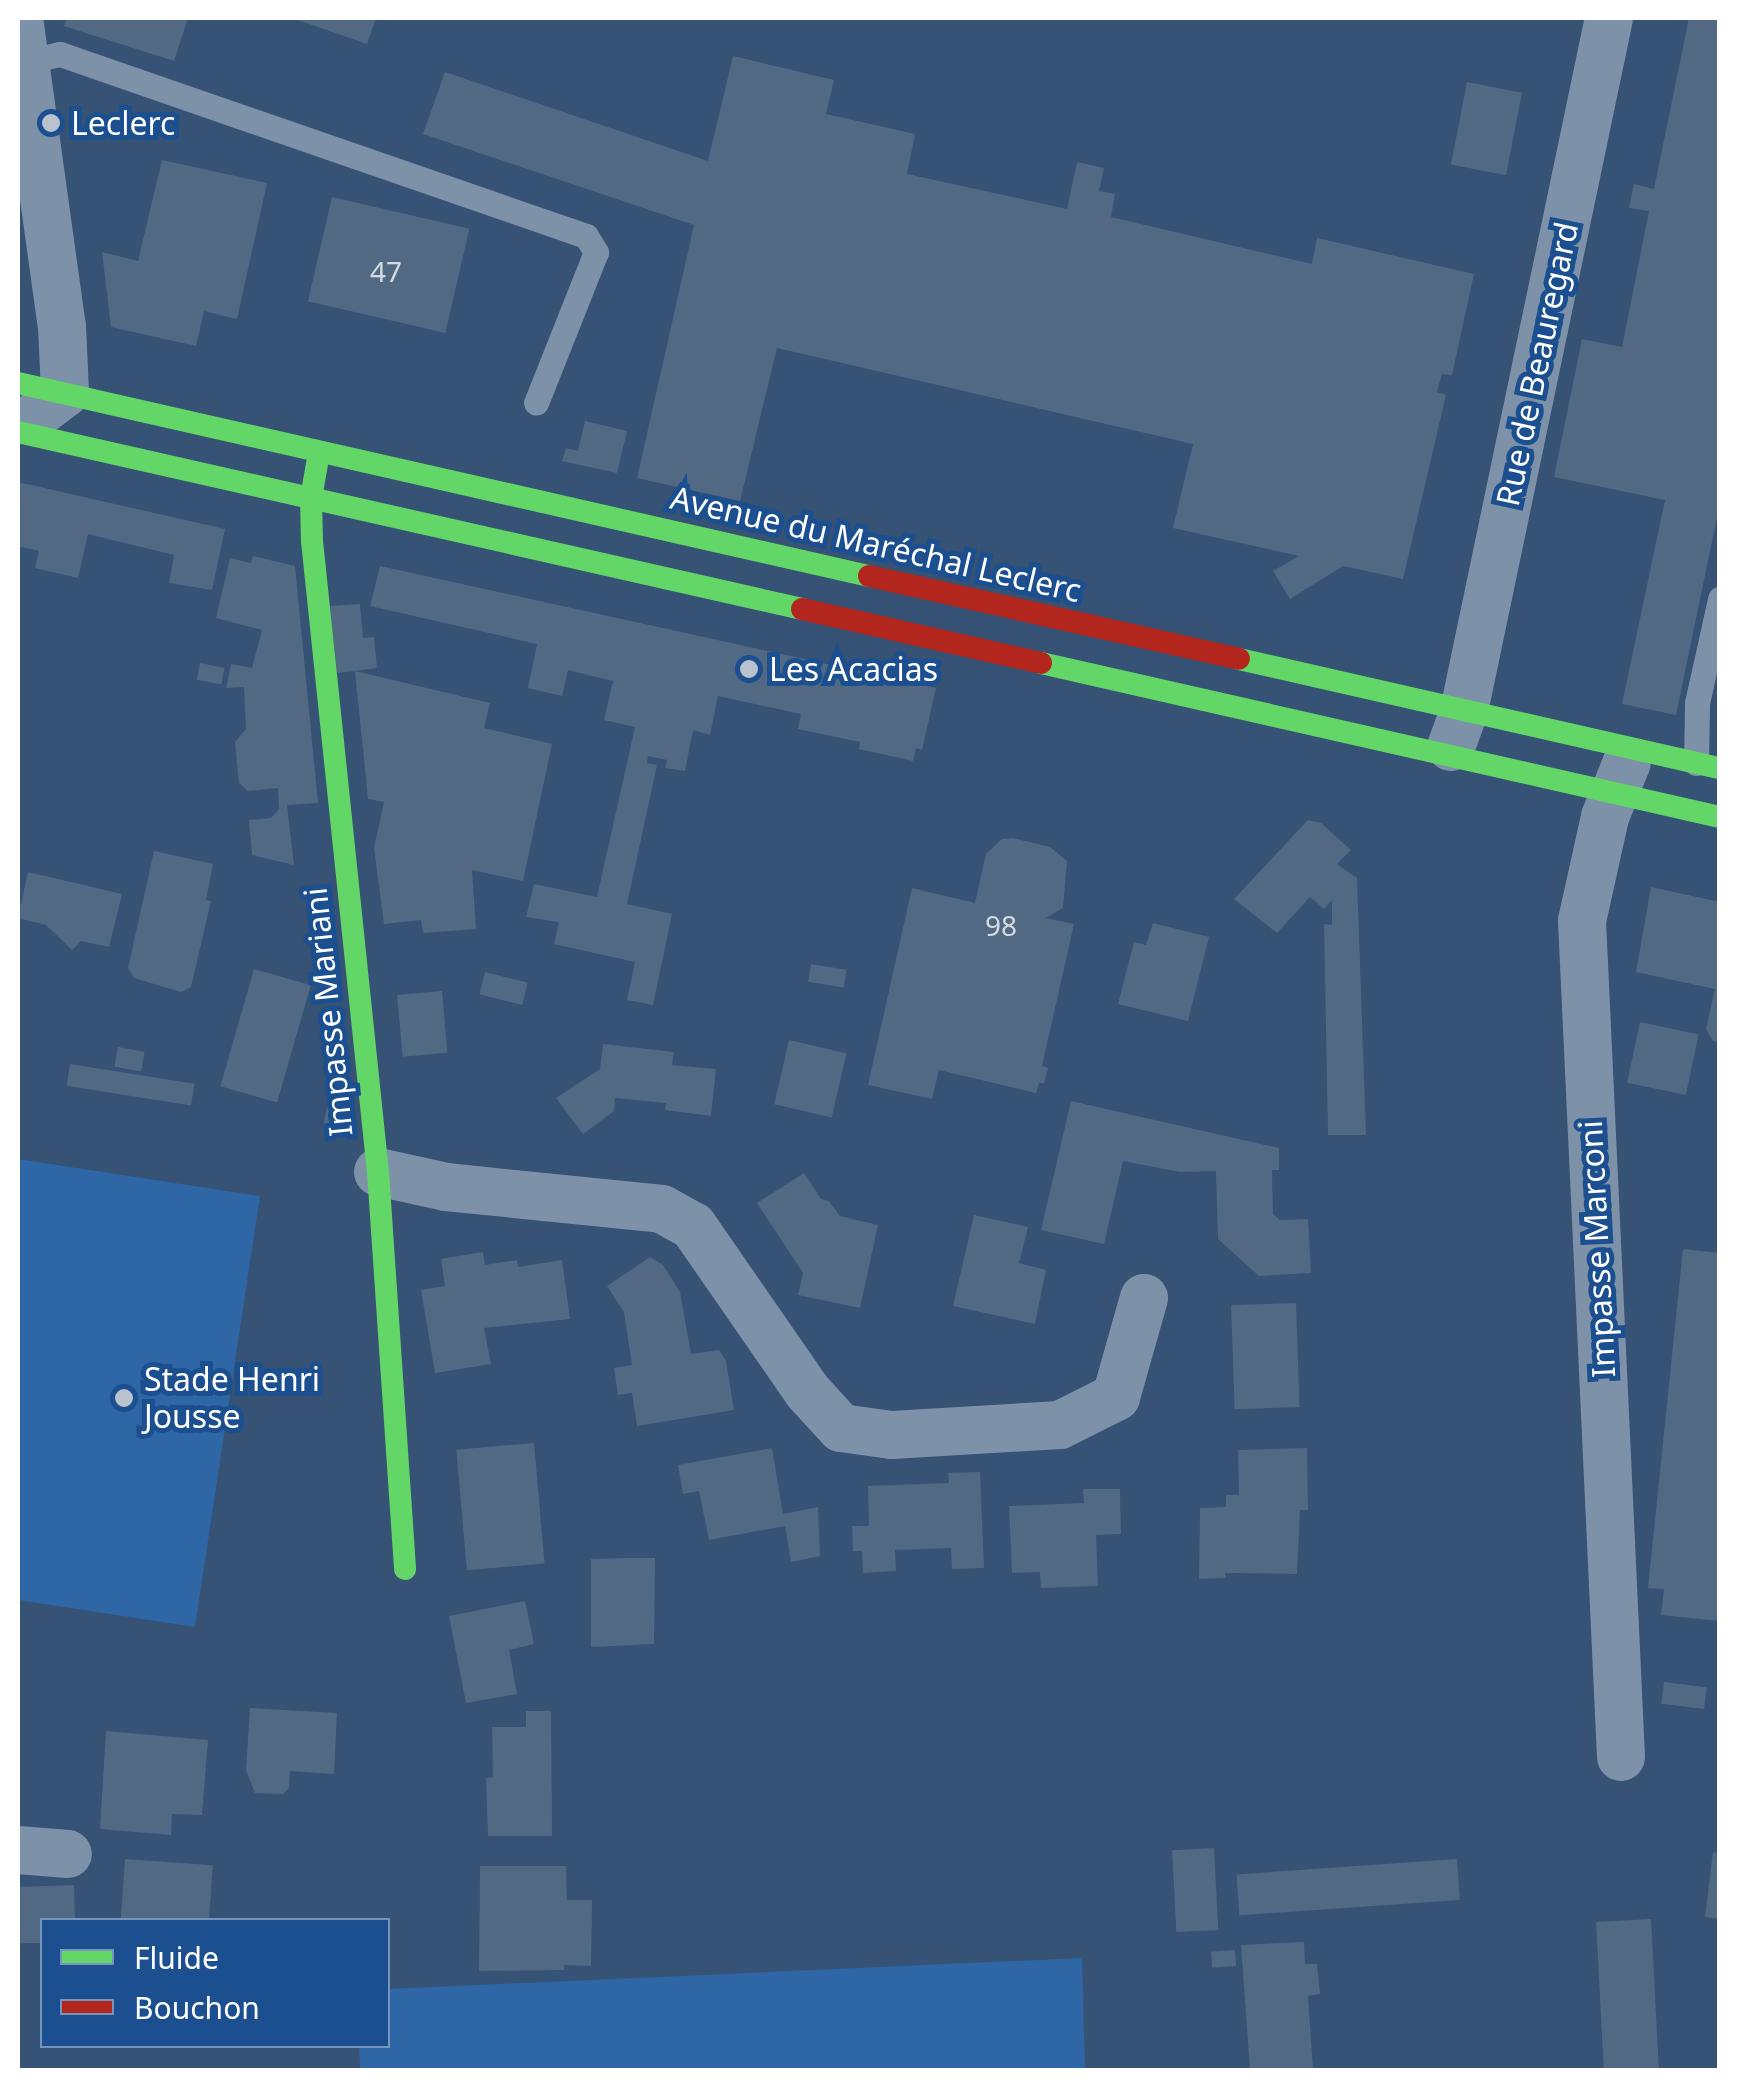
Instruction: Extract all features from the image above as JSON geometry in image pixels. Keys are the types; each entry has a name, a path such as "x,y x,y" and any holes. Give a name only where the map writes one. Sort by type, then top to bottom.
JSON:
{"main road":[{"name":"Avenue du Maréchal Leclerc","path":"18,383 1708,766"},
{"path":"18,430 1720,817"},
{"name":"Impasse Mariani","path":"319,451 311,498 378,1172 405,1569"}],"street":[{"name":"Rue de Beauregard","path":"1448,756 1464,711 1609,18"},
{"path":"18,430 65,393 62,326 22,40"},
{"name":"Impasse Marconi","path":"1621,1757 1582,921 1605,817 1631,749"},
{"path":"378,1172 446,1187 662,1209 693,1226 808,1392 841,1428 892,1435 1060,1425 1116,1397 1144,1298"},
{"path":"18,1850 68,1854"}],"lane":[{"path":"22,40 586,236 596,252 536,403"},
{"path":"1708,766 1696,703 1720,599"}],"shaded area":[{"name":"Stade Henri Jousse","path":"18,1159 260,1196 195,1627 18,1600"},
{"path":"1082,1958 1085,2070 360,2070 359,2048 390,2048 390,1989"}],"building":[{"path":"67,18 188,18 174,61 64,26"},
{"path":"292,18 376,18 367,44"},
{"path":"1689,18 1720,18 1720,503 1676,715 1622,704 1665,500 1554,477 1582,339 1622,347 1649,211 1629,208 1634,184 1654,189"},
{"path":"733,56 834,80 826,114 915,134 907,174 1067,209 1077,162 1104,168 1099,191 1115,194 1111,217 1312,264 1317,238 1474,274 1452,375 1442,374 1437,392 1446,395 1403,579 1343,566 1290,599 1273,571 1299,556 1173,528 1193,444 777,348 740,501 637,478 694,225 423,134 445,72 708,161"},
{"path":"1467,82 1522,93 1506,175 1451,164"},
{"path":"162,160 267,183 237,319 204,311 196,346 111,327 102,252 138,261"},
{"path":"332,197 469,229 445,333 308,301"},
{"path":"585,421 627,431 617,473 562,461 566,448 578,451"},
{"path":"18,482 225,529 212,590 169,583 174,555 88,534 78,578 35,568 39,551 18,546"},
{"path":"253,556 295,566 318,803 287,805 294,865 252,855 249,820 271,818 279,809 278,788 248,791 239,783 235,742 246,729 244,687 226,688 231,664 252,668 262,630 216,618 230,558 251,563"},
{"path":"380,566 936,688 922,750 916,748 913,761 859,749 860,742 798,729 801,714 718,696 710,735 693,730 685,771 665,768 667,760 648,756 647,763 657,765 627,904 672,914 653,1005 627,1000 635,962 554,944 559,922 526,917 534,884 597,897 635,727 604,720 613,681 568,670 562,696 528,688 537,644 370,606"},
{"path":"360,604 363,638 374,637 377,668 337,673 330,606"},
{"path":"200,663 225,668 221,684 197,680"},
{"path":"355,671 490,703 484,728 552,744 523,881 472,870 476,929 423,933 421,920 384,924 374,848 384,802 368,799"},
{"path":"1308,820 1321,823 1351,850 1337,864 1357,878 1366,1135 1328,1135 1324,924 1332,925 1332,900 1324,909 1310,897 1277,933 1234,899"},
{"path":"1002,839 1050,847 1067,861 1063,908 1046,918 1074,924 1042,1066 1048,1068 1044,1083 1039,1083 1036,1093 939,1070 932,1099 868,1085 912,888 975,903 986,854"},
{"path":"154,851 213,864 206,900 211,901 191,987 181,992 134,978 128,968"},
{"path":"28,872 122,894 109,947 81,941 72,950 46,925 18,918"},
{"path":"1651,887 1720,902 1720,1043 1713,1041 1706,1029 1715,989 1636,972"},
{"path":"1153,923 1209,937 1188,1021 1118,1004 1134,942 1146,945"},
{"path":"811,964 847,970 844,987 808,982"},
{"path":"254,969 311,985 277,1103 220,1086"},
{"path":"485,972 528,983 522,1005 479,994"},
{"path":"442,991 447,1053 403,1057 397,995"},
{"path":"1640,1022 1699,1034 1686,1095 1627,1083"},
{"path":"789,1040 846,1053 832,1118 774,1104"},
{"path":"603,1044 674,1052 672,1065 716,1069 711,1116 665,1110 666,1103 615,1098 614,1111 583,1134 556,1098 600,1069"},
{"path":"118,1047 145,1052 141,1071 115,1067"},
{"path":"70,1064 194,1084 191,1105 67,1086"},
{"path":"1071,1101 1279,1148 1279,1170 1272,1170 1273,1214 1280,1220 1308,1219 1311,1273 1259,1276 1218,1239 1216,1171 1180,1172 1123,1161 1104,1244 1041,1230"},
{"path":"328,1103 347,1107 331,1131 323,1126"},
{"path":"804,1173 821,1199 829,1201 840,1216 878,1225 860,1308 798,1295 803,1273 757,1203"},
{"path":"974,1215 1028,1227 1019,1263 1046,1270 1035,1324 953,1306"},
{"path":"1683,1249 1720,1253 1720,1621 1661,1615 1664,1589 1648,1588"},
{"path":"483,1252 485,1265 517,1260 518,1267 562,1260 570,1319 484,1328 491,1364 435,1373 421,1290 445,1286 441,1259"},
{"path":"650,1257 663,1265 680,1292 691,1354 719,1350 726,1361 734,1410 637,1426 632,1393 618,1395 614,1368 632,1365 624,1312 607,1286"},
{"path":"1296,1303 1300,1407 1235,1409 1231,1305"},
{"path":"534,1443 545,1564 467,1570 456,1450"},
{"path":"772,1448 783,1514 818,1507 820,1556 791,1562 785,1526 709,1540 699,1491 683,1494 678,1465"},
{"path":"1307,1448 1308,1510 1300,1510 1297,1574 1225,1573 1226,1578 1199,1579 1200,1508 1226,1507 1226,1495 1239,1495 1238,1450"},
{"path":"980,1472 984,1568 952,1569 951,1548 895,1550 896,1571 863,1573 862,1551 853,1551 852,1526 869,1526 868,1486 949,1483 948,1473"},
{"path":"1083,1489 1120,1489 1121,1534 1096,1535 1098,1586 1041,1588 1040,1572 1012,1573 1009,1506 1084,1503"},
{"path":"655,1558 654,1644 591,1647 591,1559"},
{"path":"525,1601 534,1644 509,1650 517,1694 466,1703 449,1616"},
{"path":"1664,1682 1707,1687 1704,1709 1661,1704"},
{"path":"250,1708 337,1713 334,1774 290,1771 289,1788 283,1794 255,1793 246,1770"},
{"path":"526,1711 551,1711 552,1836 488,1836 486,1778 493,1777 492,1727 526,1727"},
{"path":"106,1731 208,1740 202,1815 172,1814 171,1835 100,1829"},
{"path":"1214,1848 1218,1930 1176,1932 1172,1850"},
{"path":"1713,1852 1720,1853 1720,1919 1705,1917"},
{"path":"125,1859 213,1865 209,1918 121,1918"},
{"path":"1457,1859 1460,1900 1239,1915 1237,1874"},
{"path":"480,1866 566,1866 567,1900 592,1900 591,1966 479,1971"},
{"path":"74,1885 75,1918 40,1918 40,1943 18,1943 18,1887"},
{"path":"1651,1919 1659,2070 1604,2070 1596,1922"},
{"path":"1304,1942 1305,1964 1317,1964 1320,1994 1308,1996 1313,2070 1250,2070 1241,1945"},
{"path":"1235,1950 1236,1966 1212,1968 1211,1952"}],"traffic: fast":[{"path":"18,383 869,576"},
{"path":"18,432 802,609"},
{"path":"317,464 311,498 312,541 378,1172 405,1569"},
{"path":"1239,659 1720,768"},
{"path":"1041,663 1720,817"}],"traffic: jam":[{"path":"869,576 1239,659"},
{"path":"802,609 1041,663"}],"place":[{"name":"Leclerc","path":"51,123"},
{"name":"Les Acacias","path":"749,669"},
{"name":"Stade Henri Jousse","path":"124,1398"}]}
